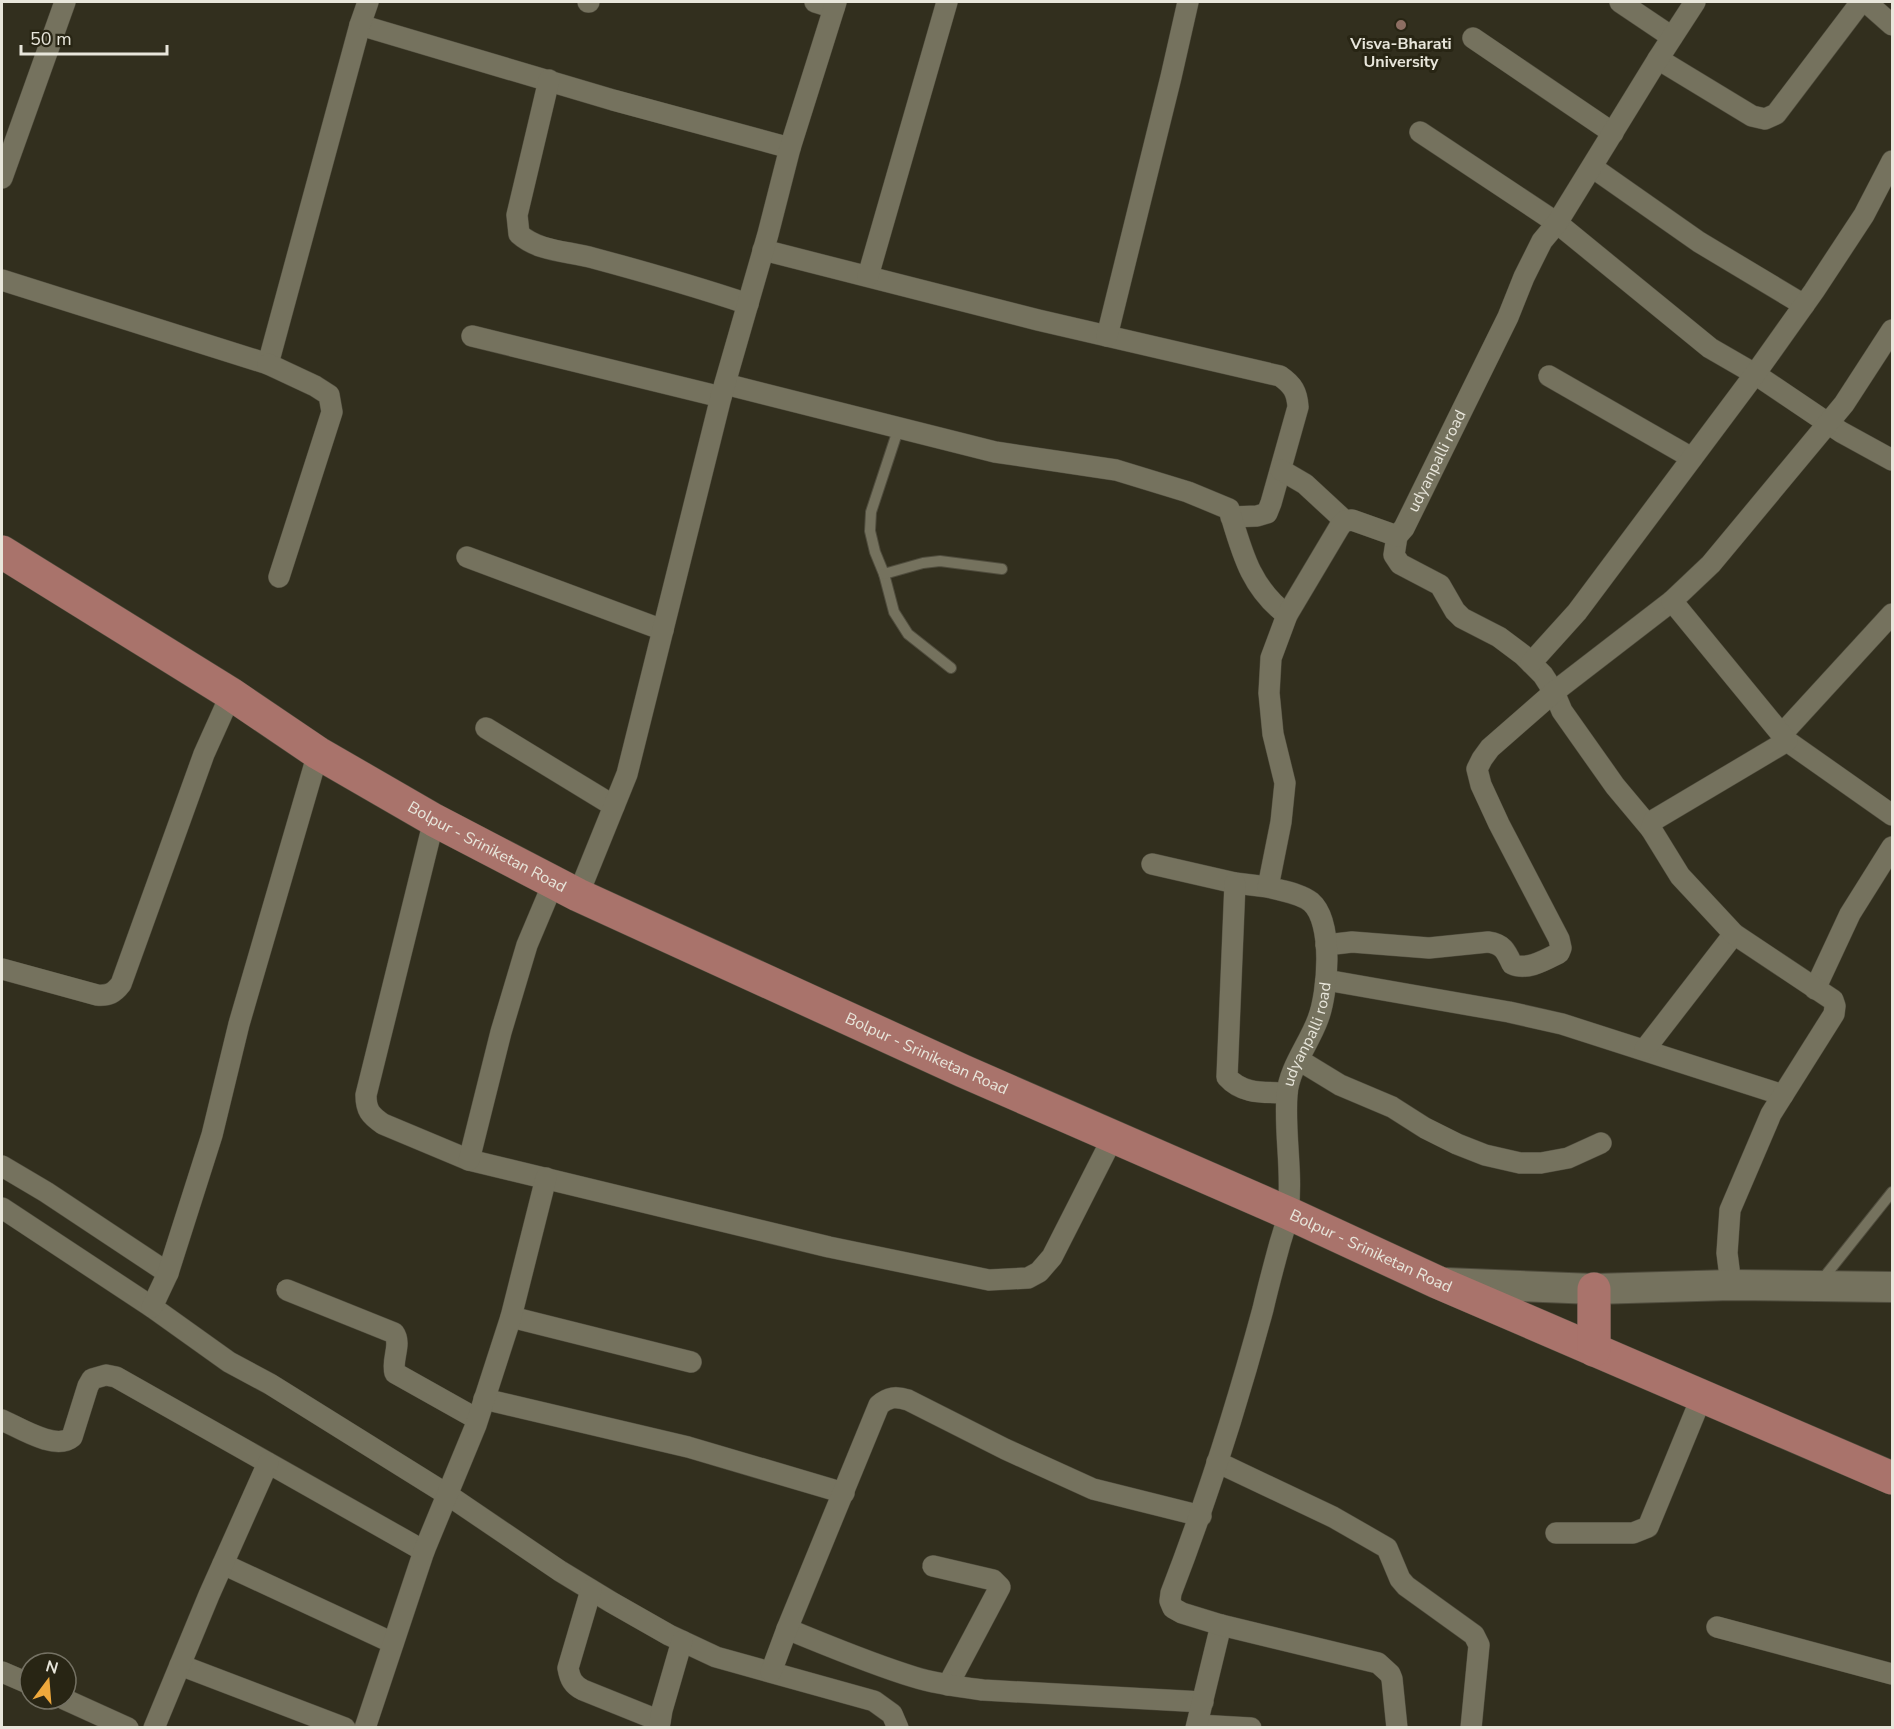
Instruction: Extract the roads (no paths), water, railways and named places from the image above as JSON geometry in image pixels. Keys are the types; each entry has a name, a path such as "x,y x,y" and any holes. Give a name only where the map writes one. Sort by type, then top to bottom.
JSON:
{"main road":[{"name":"Bolpur - Sriniketan Road","path":"2,552 231,694 318,753 434,820 566,888 1437,1282 1893,1478"},
{"path":"1594,1289 1594,1350"}],"street":[{"path":"2,178 65,2"},
{"path":"268,364 368,2"},
{"path":"868,276 947,2"},
{"path":"1107,336 1188,2"},
{"path":"1620,2 1672,37"},
{"name":"udyanpalli road","path":"1397,536 1404,528 1484,367 1542,241 1557,223 1695,2"},
{"path":"1658,59 1752,116 1765,119 1776,114 1861,2"},
{"path":"1866,2 1893,25"},
{"path":"469,1160 501,1032 527,945 566,888 614,806 627,774 723,391 764,250 828,4"},
{"path":"360,25 675,118 790,148"},
{"path":"1473,38 1613,133"},
{"path":"549,80 517,215 519,234 528,243 674,280 748,304"},
{"path":"1420,132 1557,223 1710,348 1755,374 1827,422 1893,460"},
{"path":"1531,663 1577,612 1755,374 1864,215 1893,161"},
{"path":"1592,167 1699,242 1804,305"},
{"path":"764,250 1107,336 1280,376 1290,383 1297,394 1298,407 1267,513 1257,516 1232,517"},
{"path":"2,279 268,364 329,395 332,412 279,577"},
{"path":"1326,945 1352,942 1429,948 1497,943 1504,948 1512,964 1522,967 1544,961 1559,953 1561,948 1559,939 1481,785 1477,769 1482,759 1490,748 1554,692 1672,601 1711,564 1886,352 1893,330"},
{"path":"472,336 899,427 994,452 1116,470 1209,500 1229,509 1250,572 1272,603 1287,615"},
{"path":"1549,376 1692,458"},
{"path":"1281,470 1305,484 1345,521"},
{"path":"1268,887 1281,822 1285,783 1273,734 1269,693 1271,658 1287,615 1340,526 1345,521 1352,520 1397,536 1395,555 1400,564 1440,585 1455,611 1462,618 1499,637 1531,663 1543,675 1562,711 1615,786 1651,829 1680,876 1734,934 1833,1000 1834,1014 1771,1114 1730,1210 1727,1253 1731,1285"},
{"path":"467,557 663,630"},
{"path":"1672,601 1784,737 1893,816"},
{"path":"1651,829 1654,820 1784,737 1893,614"},
{"path":"2,969 97,995 108,996 115,992 121,984 204,754 231,694"},
{"path":"486,728 614,806"},
{"path":"160,1290 212,1135 239,1024 318,753"},
{"path":"434,820 366,1095 366,1108 371,1116 383,1124 469,1160 829,1247 989,1280 1028,1278 1040,1272 1052,1257 1113,1137"},
{"path":"1815,989 1850,914 1893,847"},
{"name":"udyanpalli road","path":"1152,864 1235,883 1268,887 1312,902 1319,916 1328,961 1324,1001 1290,1079 1287,1093 1290,1167 1288,1213 1247,1366 1201,1516 1171,1593 1170,1601 1173,1608 1221,1625"},
{"path":"1235,883 1227,1077 1234,1085 1245,1089 1287,1093"},
{"path":"1645,1049 1734,934"},
{"path":"1326,980 1562,1024 1783,1095"},
{"path":"1299,1060 1340,1085 1392,1107 1425,1128 1456,1144 1485,1155 1520,1163 1541,1163 1568,1158 1601,1143"},
{"path":"2,1167 46,1192 160,1290 229,1362 270,1384 448,1495 591,1590 682,1641 716,1657 858,1695 885,1707 892,1713 898,1728"},
{"path":"365,1728 424,1551 477,1419 511,1317 546,1178"},
{"path":"2,1208 160,1290"},
{"path":"1437,1282 1594,1289 1731,1285 1893,1287"},
{"path":"286,1290 394,1333 398,1338 393,1366 395,1373 477,1419"},
{"path":"511,1317 691,1362"},
{"path":"2,1420 54,1443 67,1442 77,1427 92,1379 106,1375 116,1377 424,1551"},
{"path":"1556,1533 1633,1533 1648,1527 1702,1396"},
{"path":"771,1672 879,1405 885,1399 898,1397 1093,1489 1201,1516"},
{"path":"484,1399 688,1447 844,1493"},
{"path":"1217,1462 1324,1513 1387,1548 1400,1579 1406,1586 1474,1635 1479,1645 1471,1728"},
{"path":"154,1728 268,1463"},
{"path":"223,1564 393,1643"},
{"path":"933,1566 993,1580 1000,1587 948,1685"},
{"path":"591,1590 568,1668 574,1685 660,1724 682,1641"},
{"path":"1199,1717 1221,1625 1378,1663 1392,1679 1397,1728"},
{"path":"1717,1627 1893,1674"},
{"path":"787,1629 869,1662 916,1678 948,1685 1199,1717 1251,1728"},
{"path":"858,1695 869,1662"},
{"path":"180,1665 345,1728"},
{"path":"2,1672 18,1679"},
{"path":"78,1705 128,1728"}],"lane":[{"path":"899,427 871,512 870,531 894,612 908,634 951,668"},
{"path":"884,574 923,563 940,561 1002,569"},
{"path":"1818,1285 1893,1192"}],"place":[{"name":"Visva-Bharati University","path":"1401,25"}]}
